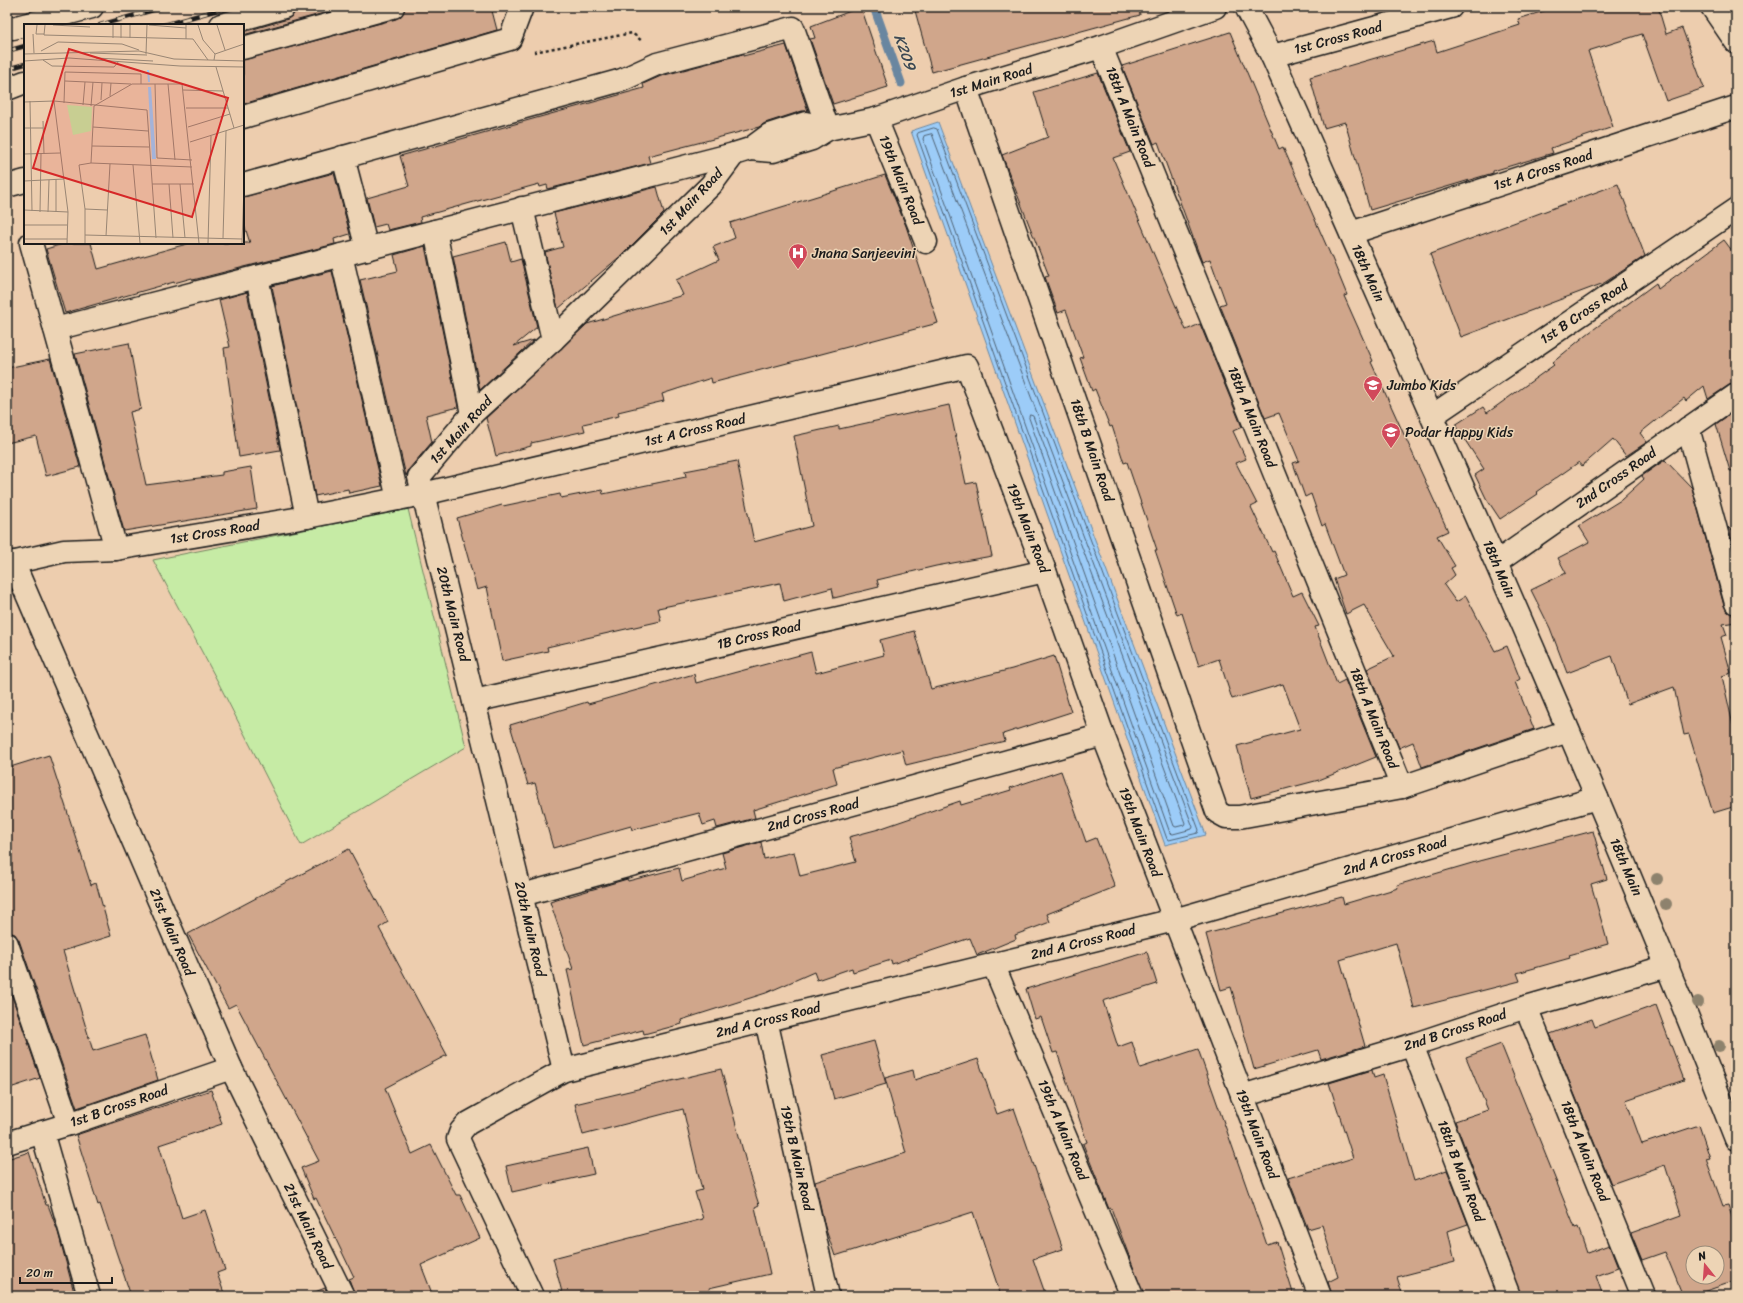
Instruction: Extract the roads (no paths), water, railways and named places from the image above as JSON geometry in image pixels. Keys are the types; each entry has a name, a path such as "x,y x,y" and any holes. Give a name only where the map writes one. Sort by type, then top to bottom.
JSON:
{"street":[{"path":"10,28 57,7"},
{"path":"26,24 92,7"},
{"path":"224,24 284,7"},
{"path":"244,48 393,7"},
{"path":"244,117 510,39 522,7"},
{"name":"1st Main Road","path":"423,494 419,477 472,414 553,340 711,185 742,152 769,135 806,123 828,129 876,119 966,88 1101,47 1215,7"},
{"name":"18th Main","path":"1246,7 1272,56 1497,562 1668,966 1736,1139"},
{"name":"1st Cross Road","path":"1272,56 1451,7"},
{"path":"1712,7 1736,42"},
{"path":"10,28 24,24"},
{"path":"244,185 622,80 657,64 793,28 828,129"},
{"name":"18th A Main Road","path":"1101,47 1402,787"},
{"path":"7,89 24,82"},
{"name":"18th B Main Road","path":"966,88 1218,812 1226,817 1239,818 1402,787"},
{"name":"1st A Cross Road","path":"1351,233 1736,107"},
{"name":"19th Main Road","path":"876,119 926,242"},
{"path":"55,329 742,152"},
{"path":"343,157 367,249"},
{"path":"7,186 24,181"},
{"path":"522,208 553,340"},
{"name":"1st B Cross Road","path":"1432,416 1736,209"},
{"path":"435,231 472,414"},
{"path":"31,244 116,549"},
{"path":"341,255 398,499"},
{"path":"257,277 307,517"},
{"name":"1st A Cross Road","path":"423,494 966,366"},
{"name":"19th Main Road","path":"966,366 1045,571 1103,735 1320,1296"},
{"name":"2nd Cross Road","path":"1497,562 1736,394"},
{"path":"1688,428 1736,603"},
{"name":"1st Cross Road","path":"10,563 64,551 116,549 307,517 423,494"},
{"name":"20th Main Road","path":"423,494 564,1070"},
{"name":"21st Main Road","path":"10,563 230,1068 343,1296"},
{"name":"1B Cross Road","path":"474,701 1045,571"},
{"path":"1402,787 1568,731"},
{"name":"2nd Cross Road","path":"522,895 1103,735"},
{"name":"2nd A Cross Road","path":"564,1070 1174,920 1597,798"},
{"path":"7,944 69,1124"},
{"name":"19th A Main Road","path":"993,964 1132,1296"},
{"name":"2nd B Cross Road","path":"1242,1096 1412,1045 1526,1006 1668,966"},
{"name":"18th A Main Road","path":"1526,1006 1643,1296"},
{"name":"19th B Main Road","path":"766,1020 828,1296"},
{"name":"18th B Main Road","path":"1412,1045 1509,1296"},
{"name":"1st B Cross Road","path":"7,1142 69,1124 230,1068"},
{"path":"532,1296 458,1139 461,1131 467,1124 564,1070"},
{"path":"42,1132 89,1296"}],"water":[{"path":"938,122 1206,835 1165,845 911,131"}],"waterway":[{"name":"K209","path":"874,7 901,83"}],"railway":[{"path":"104,24 164,7"},
{"path":"168,24 228,7"},
{"path":"7,51 24,46"},
{"path":"7,69 24,64"}],"place":[{"name":"Jnana Sanjeevini","path":"798,270"},
{"name":"Jumbo Kids","path":"1373,402"},
{"name":"Podar Happy Kids","path":"1391,449"}]}
